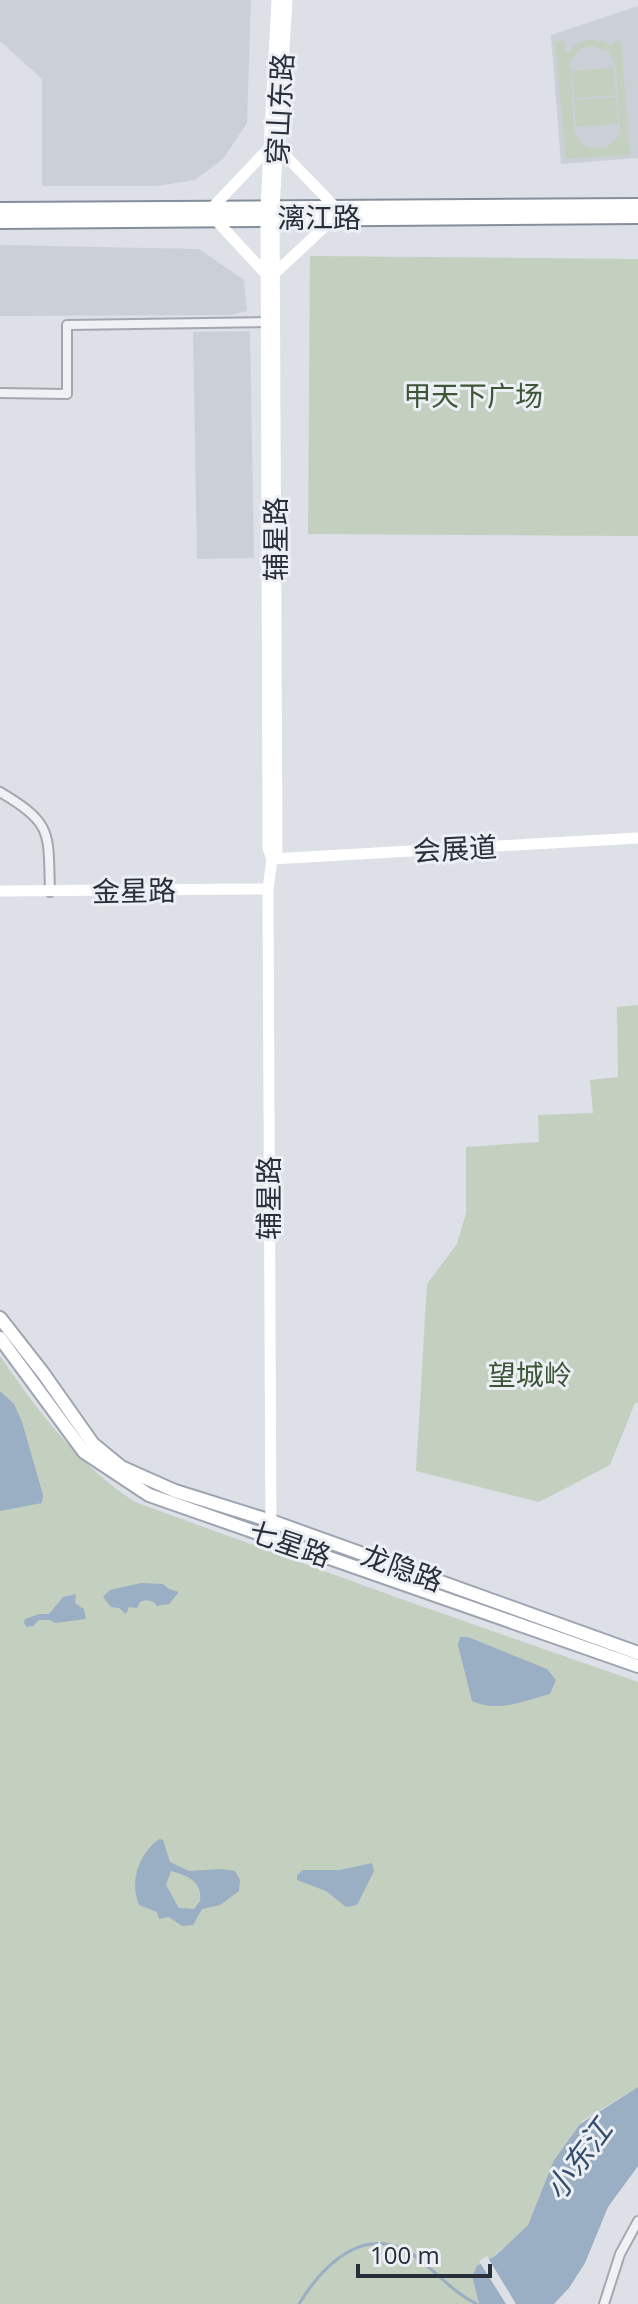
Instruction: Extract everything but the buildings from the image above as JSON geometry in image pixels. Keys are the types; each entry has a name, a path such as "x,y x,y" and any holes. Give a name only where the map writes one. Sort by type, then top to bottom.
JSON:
{"highway":[{"name":"漓江路","path":"0,210 270,213 638,206"},
{"name":"漓江路","path":"334,212 638,216"},
{"name":"漓江路","path":"0,221 213,213"}],"main road":[{"name":"穿山东路","path":"274,148 277,0"},
{"name":"穿山东路","path":"270,213 287,0"},
{"path":"274,148 334,212 270,274 213,213 274,148"},
{"name":"辅星路","path":"270,213 277,851 272,859 268,889 271,1538"},
{"name":"辅星路","path":"270,274 266,322 268,848 272,859"},
{"name":"会展道","path":"272,859 638,838"},
{"name":"金星路","path":"0,891 268,889"},
{"name":"龙隐路","path":"0,1318 93,1444 121,1467 175,1491 271,1521 638,1653"},
{"name":"七星路","path":"0,1338 84,1452 149,1495 638,1666"}],"street":[{"path":"0,393 67,394 67,325 266,322"},
{"path":"0,792 30,810 48,835 50,892"},
{"path":"604,2304 620,2254 638,2221"}],"shaded area":[{"path":"0,0 251,0 247,123 223,159 195,180 157,186 42,186 42,79 0,41"},
{"path":"638,6 638,158 561,164 551,35"},
{"path":"0,245 199,249 244,280 247,311 231,315 0,316"},
{"path":"250,331 254,558 197,559 193,332"}],"green space":[{"path":"587,40 602,41 612,46 613,42 621,41 630,155 566,159 555,42 564,41 566,54 576,44","holes":["592,46 608,51 616,66 620,133 610,145 596,149 585,146 574,131 570,62 580,49"]},
{"path":"614,68 616,95 574,98 572,71"},
{"path":"616,97 618,124 576,127 574,100"},
{"name":"甲天下广场","path":"310,256 638,259 638,536 308,534"},
{"name":"望城岭","path":"638,1005 638,1403 635,1403 610,1465 539,1502 416,1471 427,1284 457,1244 466,1213 466,1147 539,1142 538,1115 593,1113 590,1080 618,1077 617,1007"},
{"path":"0,1356 60,1436 95,1471 135,1502 638,1682 638,2087 582,2121 554,2160 528,2225 472,2276 479,2304 0,2304"}],"water":[{"path":"0,1391 14,1404 22,1422 43,1495 42,1503 0,1511"},
{"path":"141,1583 163,1584 179,1592 169,1604 157,1606 146,1600 140,1602 137,1608 129,1607 126,1614 119,1608 111,1607 103,1597 110,1590"},
{"path":"76,1594 75,1603 84,1609 86,1619 55,1623 39,1620 27,1627 24,1623 25,1619 49,1614 63,1597"},
{"path":"460,1637 468,1637 547,1669 556,1680 550,1694 501,1706 472,1701 458,1645"},
{"path":"159,1839 163,1840 170,1862 189,1871 235,1871 240,1880 239,1891 220,1905 202,1909 193,1925 182,1926 169,1917 159,1919 157,1912 139,1905 135,1887 141,1860","holes":["171,1871 188,1877 199,1888 200,1901 194,1909 179,1908 166,1885"]},
{"path":"372,1863 374,1871 357,1905 346,1907 326,1891 297,1880 297,1875 303,1870 340,1870"},
{"name":"小东江","path":"638,2087 638,2166 608,2207 585,2263 569,2288 554,2304 479,2304 472,2276 477,2266 495,2256 528,2225 554,2160 580,2124"}],"pier":[{"path":"487,2256 516,2304 506,2304 479,2261"}],"waterway":[{"path":"299,2304 336,2260 366,2245 383,2244 401,2248 419,2259 477,2304"}]}
